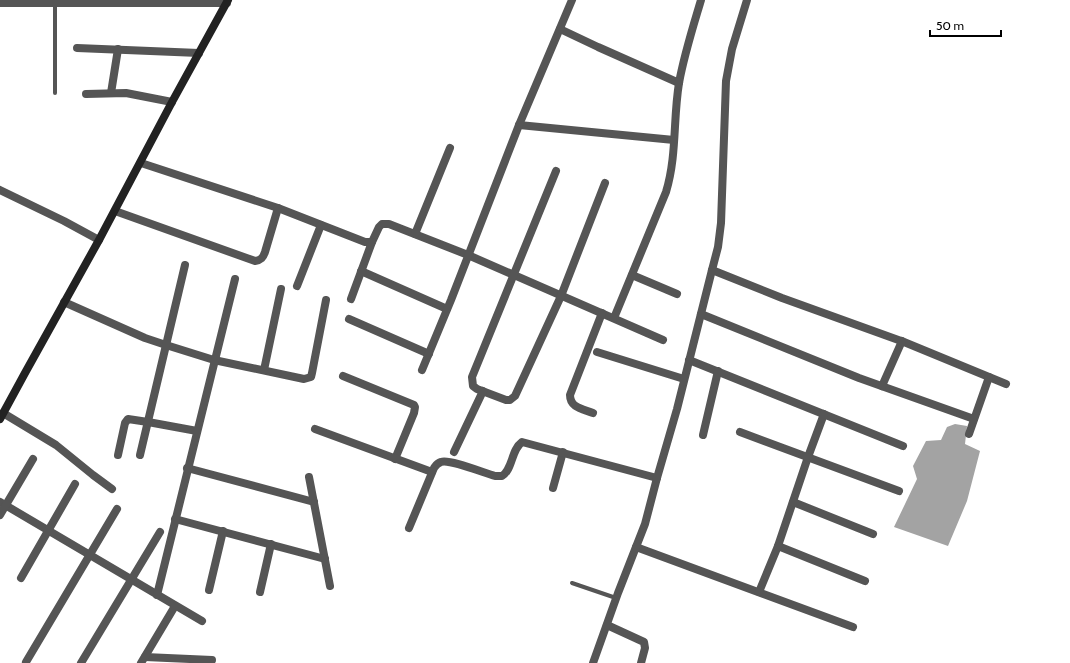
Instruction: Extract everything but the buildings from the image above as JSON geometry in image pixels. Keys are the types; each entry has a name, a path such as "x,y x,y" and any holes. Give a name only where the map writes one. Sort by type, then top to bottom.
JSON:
{"street":[{"path":"422,370 519,125 572,0"},
{"path":"593,663 616,598 646,524 657,478 677,409 719,241 721,223 726,81 732,49 747,0"},
{"path":"614,318 666,192 673,164 679,83 698,1"},
{"path":"0,3 227,2 172,102 115,211 2,416 56,444 93,476 112,489"},
{"path":"560,29 679,83"},
{"path":"77,48 199,53"},
{"path":"111,93 118,49"},
{"path":"86,94 126,93 172,102"},
{"path":"519,125 674,140"},
{"path":"414,234 450,148"},
{"path":"141,163 278,208 365,242 372,242"},
{"path":"556,171 472,378 473,386 506,400 510,400 516,396 562,296 605,183"},
{"path":"0,190 99,240"},
{"path":"115,211 255,261 262,258 266,252 278,208"},
{"path":"351,299 372,242 379,227 385,223 468,255 663,340"},
{"path":"297,286 321,225"},
{"path":"140,455 185,265"},
{"path":"712,270 782,298 902,341 1006,384"},
{"path":"361,271 447,309"},
{"path":"632,275 677,294"},
{"path":"157,594 196,431 235,280"},
{"path":"264,370 281,289"},
{"path":"64,302 145,338 166,345 214,360 300,379 308,379 311,376 326,300"},
{"path":"593,413 573,405 570,400 570,395 602,313"},
{"path":"701,314 882,386 974,419"},
{"path":"348,319 429,354"},
{"path":"882,386 902,341"},
{"path":"597,352 684,379"},
{"path":"689,360 903,446"},
{"path":"703,435 718,371"},
{"path":"343,376 414,405 414,413 395,459"},
{"path":"969,434 989,377"},
{"path":"454,452 483,391"},
{"path":"759,592 778,546 824,414"},
{"path":"118,455 126,421 131,419 196,431"},
{"path":"315,429 432,472"},
{"path":"740,432 899,491"},
{"path":"409,528 432,472 437,464 446,461 495,476 502,476 507,472 518,446 522,442 657,478"},
{"path":"553,488 563,452"},
{"path":"0,515 3,504 33,459"},
{"path":"188,468 314,502"},
{"path":"309,477 330,586"},
{"path":"21,578 75,484"},
{"path":"793,502 873,534"},
{"path":"3,504 202,621"},
{"path":"26,662 117,509"},
{"path":"175,519 325,558"},
{"path":"209,590 223,531"},
{"path":"81,663 160,532"},
{"path":"260,592 271,544"},
{"path":"778,546 865,581"},
{"path":"636,547 853,626"},
{"path":"143,660 175,606"},
{"path":"607,625 644,642 645,648 641,663"},
{"path":"143,660 212,660"}],"lane":[{"path":"55,3 55,93"},
{"path":"572,583 616,598"}],"shaded area":[{"path":"955,424 967,426 965,444 980,451 967,501 948,546 894,527 917,479 913,466 926,441 941,440 947,427"}]}
